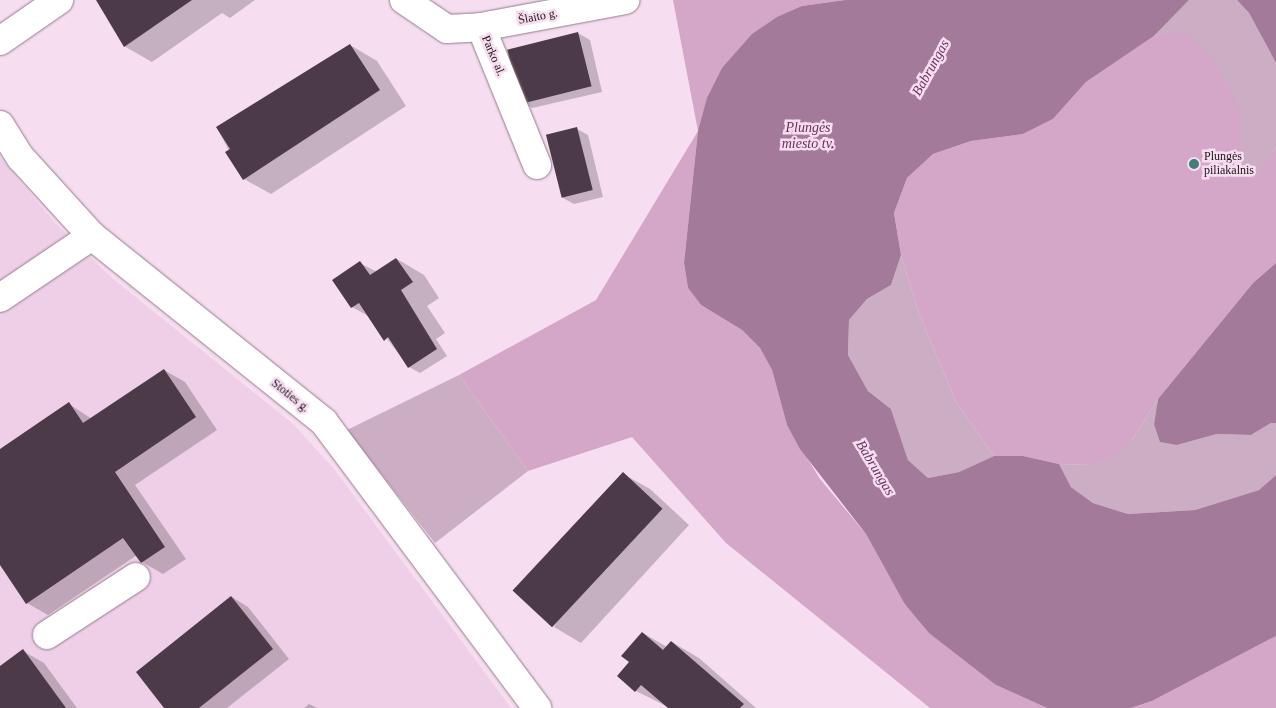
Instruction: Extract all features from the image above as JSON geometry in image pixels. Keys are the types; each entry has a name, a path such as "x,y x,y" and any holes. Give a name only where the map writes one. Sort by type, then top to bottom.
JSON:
{"main road":[{"path":"0,41 59,0"},
{"name":"Parko al.","path":"404,0 447,29 481,28 537,165"},
{"name":"Šlaito g.","path":"481,28 625,0"},
{"name":"Stoties g.","path":"0,125 21,158 92,236 324,422 537,708"},
{"path":"0,298 92,236"},
{"path":"48,635 136,577"}],"shaded area":[{"path":"673,0 845,0 802,6 698,131"},
{"path":"1189,0 1237,0 1249,13 1276,63 1276,147 1261,173 1253,178 1242,171 1240,154 1154,36"},
{"path":"1185,32 1212,57 1240,106 1242,171 1253,178 1260,173 1276,147 1276,263 1253,283 1158,399 1132,440 1113,456 1092,465 1059,464 1023,456 994,456 956,402 919,313 901,255 894,213 907,178 933,154 971,141 1023,134 1053,119 1086,82 1154,36"},
{"path":"698,131 684,263 688,288 701,305 742,330 760,348 772,370 787,425 820,479 866,534 904,603 996,685 1047,708 930,708 726,543 632,437 528,471 459,375 596,300"},
{"path":"0,157 55,223 112,278 293,424 334,469 511,708 0,708"},
{"path":"901,255 919,313 956,402 994,456 959,472 928,478 908,460 891,409 868,391 848,355 849,320 867,299 891,285"},
{"path":"459,375 528,471 435,543 347,430"},
{"path":"1158,399 1154,424 1177,445 1217,434 1251,435 1271,423 1276,423 1276,475 1259,490 1195,510 1128,514 1093,503 1071,487 1059,464 1092,465 1132,440"},
{"path":"1276,636 1276,708 1131,708 1152,701"}],"water":[{"name":"Plungės miesto tv.","path":"845,0 1189,0 1154,36 1086,82 1053,119 1023,134 971,141 933,154 907,178 894,213 901,255 891,285 867,299 849,320 848,355 868,391 891,409 908,460 928,478 959,472 994,456 1023,456 1059,464 1071,487 1093,503 1128,514 1195,510 1259,490 1276,475 1276,636 1152,701 1131,708 1047,708 996,685 929,633 904,603 866,534 800,449 787,425 772,370 760,348 742,330 701,305 688,288 684,263 698,131 707,98 722,68 752,34 777,17 802,6"},
{"path":"1237,0 1276,0 1276,63 1249,13"},
{"path":"1276,263 1276,423 1271,423 1251,435 1217,434 1177,445 1160,442 1154,424 1158,399 1253,283"}],"building":[{"path":"96,0 192,0 124,47"},
{"path":"578,32 592,86 521,104 507,50"},
{"path":"350,44 380,90 243,180 225,152 230,149 216,127"},
{"path":"577,127 593,190 562,198 546,135"},
{"path":"396,258 413,282 401,290 437,349 408,368 388,337 384,341 359,303 351,308 332,280 360,261 370,275"},
{"path":"164,369 196,417 115,472 165,547 141,563 123,538 26,604 0,565 0,449 69,402 83,423"},
{"path":"623,472 662,509 552,627 513,590"},
{"path":"231,596 273,649 199,708 164,708 136,672"},
{"path":"642,632 663,650 671,641 744,704 740,708 668,708 641,685 635,692 617,676 629,662 621,656"},
{"path":"23,649 66,708 0,708 0,666"}],"place":[{"name":"Plungės piliakalnis","path":"1194,164"}],"water label":[{"name":"Babrungas","path":"931,68"},
{"name":"Babrungas","path":"875,468"}]}
